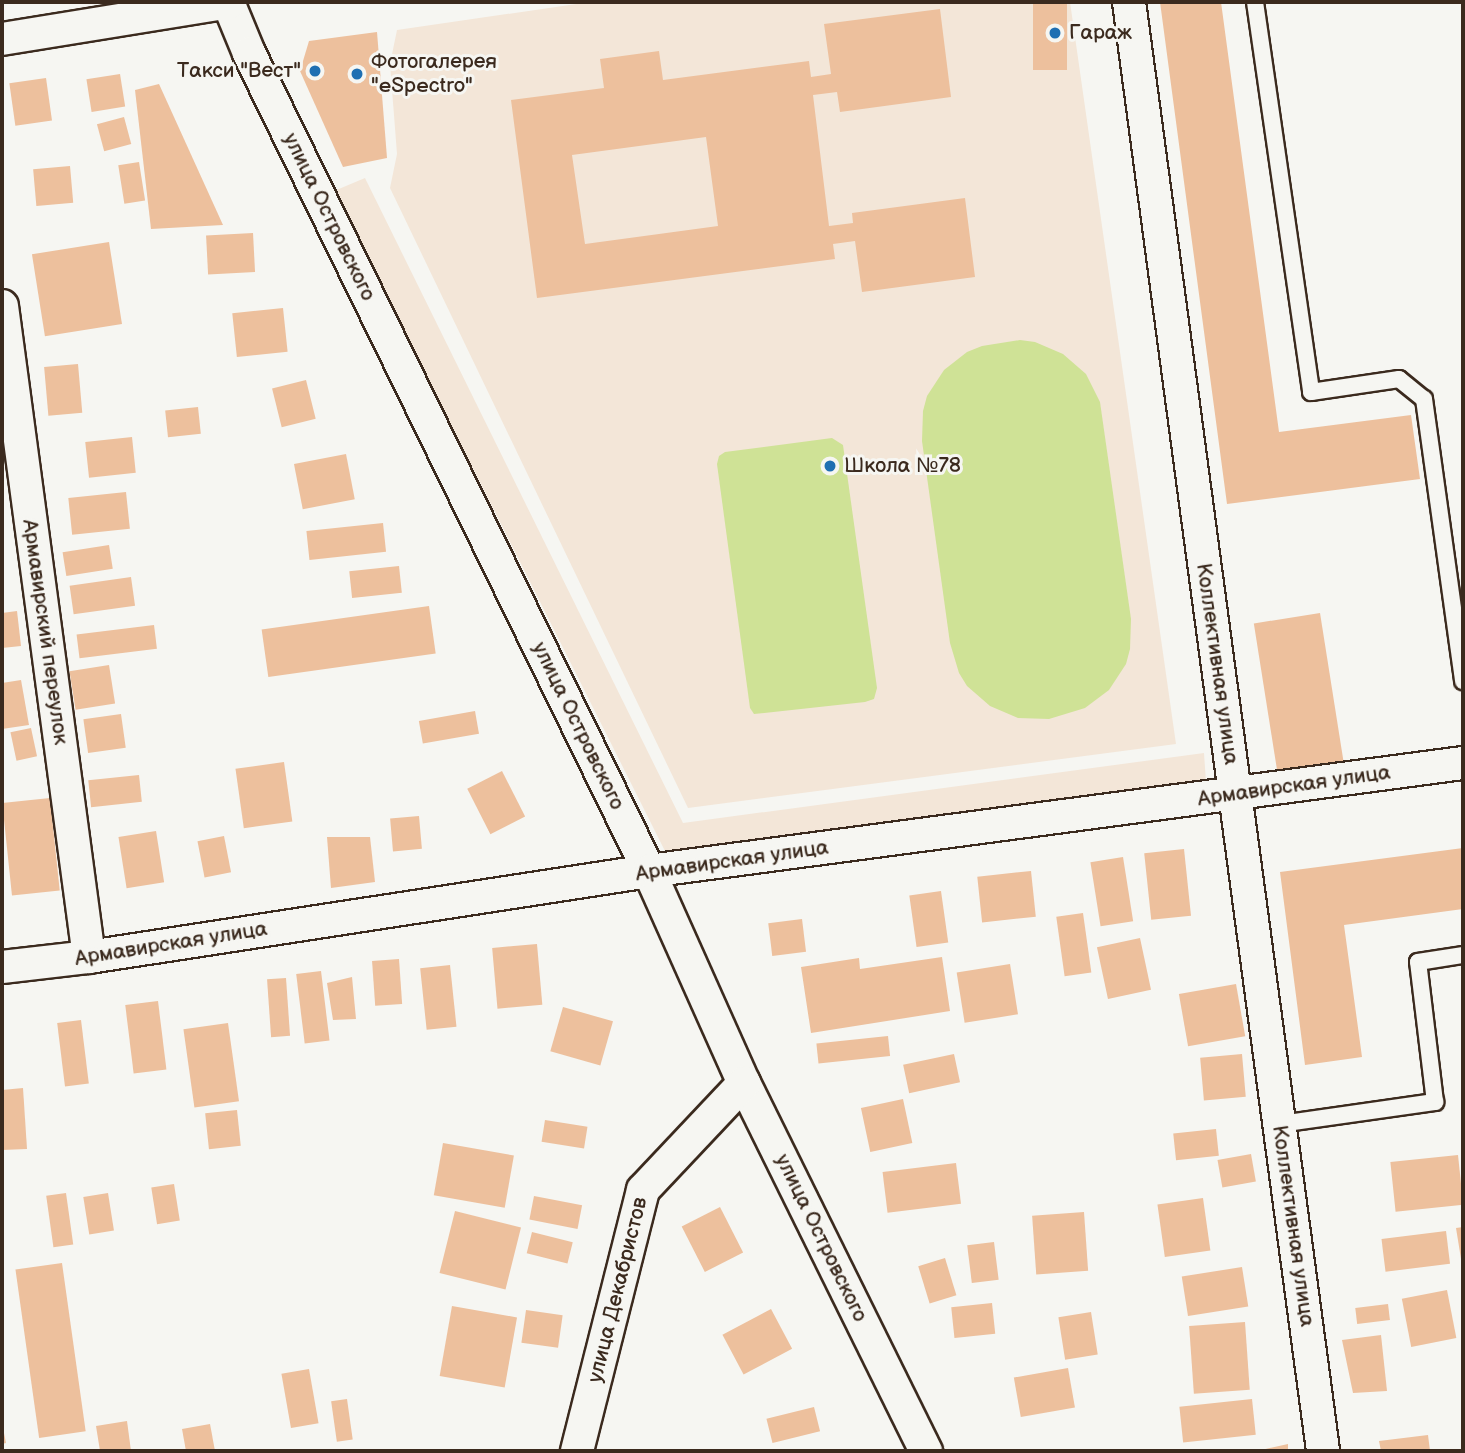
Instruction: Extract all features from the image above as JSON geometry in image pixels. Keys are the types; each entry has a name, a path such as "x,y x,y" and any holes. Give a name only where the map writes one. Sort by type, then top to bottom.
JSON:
{"street":[{"path":"2,39 229,2"},
{"name":"улица Островского","path":"229,2 255,65 649,871 744,1083 926,1451"},
{"name":"Коллективная улица","path":"1129,2 1323,1451"},
{"name":"Армавирский переулок","path":"2,306 89,957"},
{"name":"Армавирская улица","path":"2,967 89,957 649,871 1463,763"},
{"name":"улица Декабристов","path":"577,1451 643,1190 744,1083"}],"lane":[{"path":"1255,2 1311,392 1399,379 1424,399 1463,681"},
{"path":"1280,1124 1435,1102 1418,961 1463,956"}],"shaded area":[{"name":"Школа №78","path":"590,2 1070,2 1176,744 688,808 390,188 397,154 390,64 397,30"},
{"path":"365,178 683,823 1204,753 1206,782 666,853 334,191"}],"green space":[{"path":"1020,340 1035,342 1063,354 1086,374 1100,402 1131,619 1130,649 1126,664 1109,690 1085,708 1049,719 1018,718 990,706 967,686 959,673 950,643 922,441 923,411 927,396 944,370 967,352 982,346"},
{"path":"832,438 843,445 877,688 874,699 754,714 750,708 717,464 719,456 725,452"}],"building":[{"name":"Гараж","path":"1033,2 1067,2 1067,70 1033,70"},
{"path":"1160,2 1221,2 1279,432 1411,415 1420,479 1227,504"},
{"path":"940,9 951,97 840,112 837,92 813,95 829,226 853,223 852,213 965,198 975,277 862,292 855,241 833,244 835,259 537,298 511,100 604,88 600,59 659,51 663,80 809,61 811,77 831,74 824,24","holes":["706,137 718,226 585,244 572,155"]},
{"path":"377,32 387,158 343,167 300,71 309,41"},
{"path":"120,74 125,107 92,112 86,79"},
{"path":"46,78 52,121 15,126 9,83"},
{"path":"159,84 223,225 151,229 135,90"},
{"path":"124,117 131,144 104,151 97,124"},
{"path":"139,162 145,201 124,204 118,165"},
{"path":"70,166 73,203 36,206 33,169"},
{"path":"253,233 255,272 208,274 206,235"},
{"path":"109,242 122,324 45,336 32,254"},
{"path":"283,308 288,352 237,357 232,313"},
{"path":"78,364 82,413 48,416 44,367"},
{"path":"306,380 316,419 282,427 272,388"},
{"path":"198,407 201,434 168,437 165,410"},
{"path":"132,437 136,473 89,478 85,442"},
{"path":"346,454 355,499 303,509 294,464"},
{"path":"126,492 130,529 72,535 68,498"},
{"path":"383,523 386,552 309,560 306,531"},
{"path":"109,545 113,569 66,576 63,552"},
{"path":"399,566 402,593 352,598 349,571"},
{"path":"131,577 135,606 74,614 70,586"},
{"path":"429,606 436,654 268,677 262,630"},
{"path":"17,611 21,646 2,648 2,613"},
{"path":"1320,613 1344,764 1278,775 1254,623"},
{"path":"154,625 157,649 80,658 77,635"},
{"path":"109,665 115,704 76,710 69,671"},
{"path":"21,680 29,725 2,729 2,683"},
{"path":"475,711 479,734 423,744 419,721"},
{"path":"121,714 126,748 88,753 83,719"},
{"path":"31,728 37,756 16,761 10,732"},
{"path":"284,762 292,821 244,828 235,769"},
{"path":"502,771 525,816 490,834 467,789"},
{"path":"139,775 142,802 91,807 88,780"},
{"path":"50,798 60,890 12,896 2,803"},
{"path":"419,816 422,849 393,851 390,819"},
{"path":"156,831 164,882 127,888 118,837"},
{"path":"224,836 231,872 205,877 197,841"},
{"path":"327,837 370,837 375,882 331,888"},
{"path":"1463,848 1463,909 1344,925 1362,1057 1305,1065 1280,872"},
{"path":"1184,849 1191,916 1151,920 1144,853"},
{"path":"1123,857 1133,921 1101,926 1090,862"},
{"path":"1031,871 1036,917 982,922 977,877"},
{"path":"941,891 948,942 917,947 909,895"},
{"path":"1083,913 1091,972 1065,976 1056,917"},
{"path":"802,919 806,952 772,956 768,923"},
{"path":"1140,938 1151,990 1108,999 1097,947"},
{"path":"537,944 542,1005 497,1009 492,948"},
{"path":"942,957 950,1011 811,1033 801,967 859,958 860,969"},
{"path":"399,959 402,1004 375,1006 372,961"},
{"path":"1010,964 1018,1014 965,1023 957,972"},
{"path":"450,965 456,1027 427,1030 420,968"},
{"path":"321,971 330,1040 305,1044 296,974"},
{"path":"352,977 356,1019 333,1020 327,983"},
{"path":"286,978 290,1036 271,1037 267,979"},
{"path":"1236,984 1245,1036 1188,1046 1179,994"},
{"path":"158,1001 166,1069 134,1074 125,1005"},
{"path":"563,1007 613,1021 600,1066 550,1051"},
{"path":"81,1020 89,1084 65,1086 57,1023"},
{"path":"228,1023 239,1101 194,1107 183,1029"},
{"path":"888,1036 890,1056 818,1063 816,1044"},
{"path":"954,1054 960,1082 909,1093 903,1065"},
{"path":"1242,1054 1246,1097 1204,1100 1200,1058"},
{"path":"23,1088 27,1149 2,1150 2,1090"},
{"path":"903,1099 912,1143 870,1152 861,1108"},
{"path":"237,1110 241,1146 209,1149 205,1113"},
{"path":"545,1120 587,1127 584,1148 542,1142"},
{"path":"1216,1129 1219,1156 1176,1160 1173,1133"},
{"path":"443,1143 514,1156 505,1208 434,1195"},
{"path":"1251,1154 1256,1182 1222,1187 1218,1160"},
{"path":"1458,1155 1463,1205 1396,1212 1390,1162"},
{"path":"956,1163 961,1204 888,1213 883,1172"},
{"path":"174,1184 180,1221 157,1224 151,1188"},
{"path":"66,1193 73,1244 53,1247 46,1196"},
{"path":"108,1193 114,1231 89,1234 83,1197"},
{"path":"534,1196 582,1205 578,1229 529,1220"},
{"path":"1203,1198 1210,1250 1165,1257 1157,1204"},
{"path":"720,1207 743,1252 705,1272 682,1227"},
{"path":"455,1211 521,1227 505,1290 440,1273"},
{"path":"1084,1212 1088,1271 1036,1274 1032,1216"},
{"path":"1463,1227 1463,1265 1462,1265 1456,1228"},
{"path":"1446,1231 1450,1264 1386,1272 1381,1239"},
{"path":"532,1232 573,1242 567,1264 527,1253"},
{"path":"994,1242 999,1280 972,1283 967,1245"},
{"path":"945,1258 956,1295 930,1303 918,1266"},
{"path":"62,1263 86,1431 39,1438 15,1270"},
{"path":"1242,1267 1248,1307 1188,1316 1182,1277"},
{"path":"1447,1290 1456,1338 1411,1347 1402,1299"},
{"path":"992,1303 995,1334 954,1338 951,1307"},
{"path":"1388,1304 1390,1320 1357,1324 1355,1308"},
{"path":"452,1306 517,1317 505,1387 440,1376"},
{"path":"771,1309 792,1349 744,1375 722,1335"},
{"path":"526,1310 563,1315 558,1348 521,1343"},
{"path":"1091,1312 1098,1354 1065,1360 1058,1317"},
{"path":"1245,1322 1250,1390 1194,1394 1189,1326"},
{"path":"1381,1335 1387,1391 1353,1393 1342,1340"},
{"path":"1068,1368 1075,1407 1021,1417 1014,1378"},
{"path":"309,1369 319,1423 291,1428 281,1374"},
{"path":"347,1399 353,1440 337,1442 331,1401"},
{"path":"1252,1399 1256,1435 1183,1442 1179,1407"},
{"path":"814,1407 820,1431 773,1443 766,1419"},
{"path":"127,1421 131,1451 100,1451 96,1426"},
{"path":"2,1423 6,1443 2,1444"},
{"path":"210,1424 215,1451 186,1451 182,1429"},
{"path":"1428,1435 1430,1451 1381,1451 1379,1441"},
{"path":"1288,1444 1288,1451 1261,1451 1261,1450"}],"place":[{"name":"Гараж","path":"1055,33"},
{"name":"Такси \"Вест\"","path":"315,71"},
{"name":"Фотогалерея \"eSpectro\"","path":"357,74"},
{"name":"Школа №78","path":"830,466"}]}
